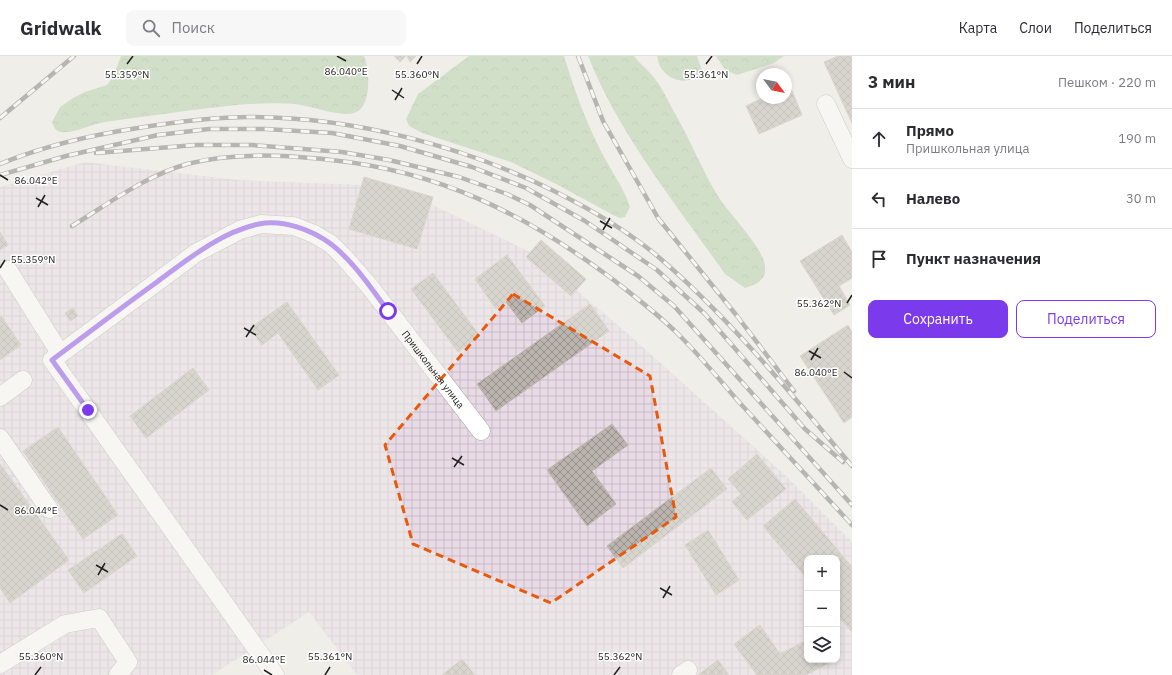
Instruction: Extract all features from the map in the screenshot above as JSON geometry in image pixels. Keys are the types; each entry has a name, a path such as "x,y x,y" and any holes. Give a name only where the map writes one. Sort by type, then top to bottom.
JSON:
{"street":[{"path":"826,104 852,159"},
{"name":"Пришкольная улица","path":"56,357 196,253 240,230 260,224 294,226 325,241 343,256 370,286 481,431"},
{"path":"8,270 56,357 275,675"},
{"path":"0,397 22,380"},
{"path":"0,438 49,509"},
{"path":"0,664 65,624 99,618 128,662 118,675"}],"highlighted area":[{"path":"513,294 650,376 676,517 551,603 413,544 385,445"}],"shaded area":[{"path":"85,162 238,180 363,185 431,204 532,253 626,332 785,475 852,542 852,675 357,675 309,612 212,675 0,675 0,187"}],"green space":[{"path":"121,56 364,56 368,70 367,97 360,110 348,114 341,114 295,104 277,103 237,105 105,122 71,132 61,132 56,130 52,122 60,107 85,92 107,85 113,77"},
{"path":"469,56 564,56 576,93 591,129 602,153 621,186 630,207 625,217 620,218 613,215 558,185 511,162 422,133 409,126 406,119 418,94"},
{"path":"588,56 634,56 654,78 663,91 718,196 752,240 763,258 765,271 760,281 745,288 725,274 632,142 601,85"},
{"path":"657,56 697,56 702,70 693,79 682,81 670,77 665,73 659,64"},
{"path":"716,56 784,56 774,63 737,75 725,70"}],"building":[{"path":"394,56 406,56 400,62"},
{"path":"407,56 416,56 410,62"},
{"path":"838,56 852,56 852,123 824,62"},
{"path":"792,91 802,115 759,134 746,106 756,101 756,104 792,104"},
{"path":"364,177 433,197 417,249 349,229"},
{"path":"0,232 8,245 0,250"},
{"path":"842,235 852,252 852,278 839,286 850,305 834,315 800,261"},
{"path":"541,240 586,279 571,296 526,257"},
{"path":"507,255 545,306 522,323 506,302 496,309 475,279"},
{"path":"433,273 480,336 458,352 411,289"},
{"path":"287,302 339,375 318,390 278,333 262,345 250,328"},
{"path":"590,304 609,331 496,411 477,384"},
{"path":"73,308 78,316 70,321 65,313"},
{"path":"1,316 21,345 0,360 0,317"},
{"path":"848,325 852,332 852,417 844,423 800,356"},
{"path":"193,368 209,390 146,438 130,416"},
{"path":"612,424 628,445 592,471 616,504 587,526 547,470"},
{"path":"58,427 118,515 83,539 23,451"},
{"path":"757,454 786,489 747,520 732,502 741,494 728,479"},
{"path":"0,464 69,560 10,603 0,588"},
{"path":"711,468 727,489 623,568 607,546"},
{"path":"795,499 852,567 852,632 840,618 840,555 804,555 804,575 763,526"},
{"path":"708,530 739,580 716,595 685,545"},
{"path":"122,534 137,556 84,593 68,570"},
{"path":"760,625 780,654 804,642 804,663 829,663 806,675 757,675 734,644"},
{"path":"462,659 475,675 442,675"},
{"path":"718,660 729,675 698,675"}],"railway":[{"path":"0,118 74,56"},
{"path":"578,56 603,121 658,218 737,316 794,391"},
{"path":"0,164 68,142 103,134 194,120 250,117 289,118 328,122 367,129 406,137 483,160 568,198 610,222 650,250 688,283 737,333 852,466"},
{"path":"0,175 66,156 158,135 209,129 265,129 332,133 400,146 472,167 526,188 585,221 657,270 705,314 805,429 843,462"},
{"path":"96,153 196,145 252,145 342,152 389,160 459,177 507,194 530,205 638,276 674,306 852,505"},
{"path":"72,226 127,191 171,169 205,160 241,156 277,156 331,160 371,166 408,174 444,185 513,215 546,234 611,278 654,312 694,351 852,525"}],"route":[{"path":"88,410 52,360 196,253 240,230 260,224 278,224 294,226 314,234 331,244 343,256 370,286 388,311"}]}
